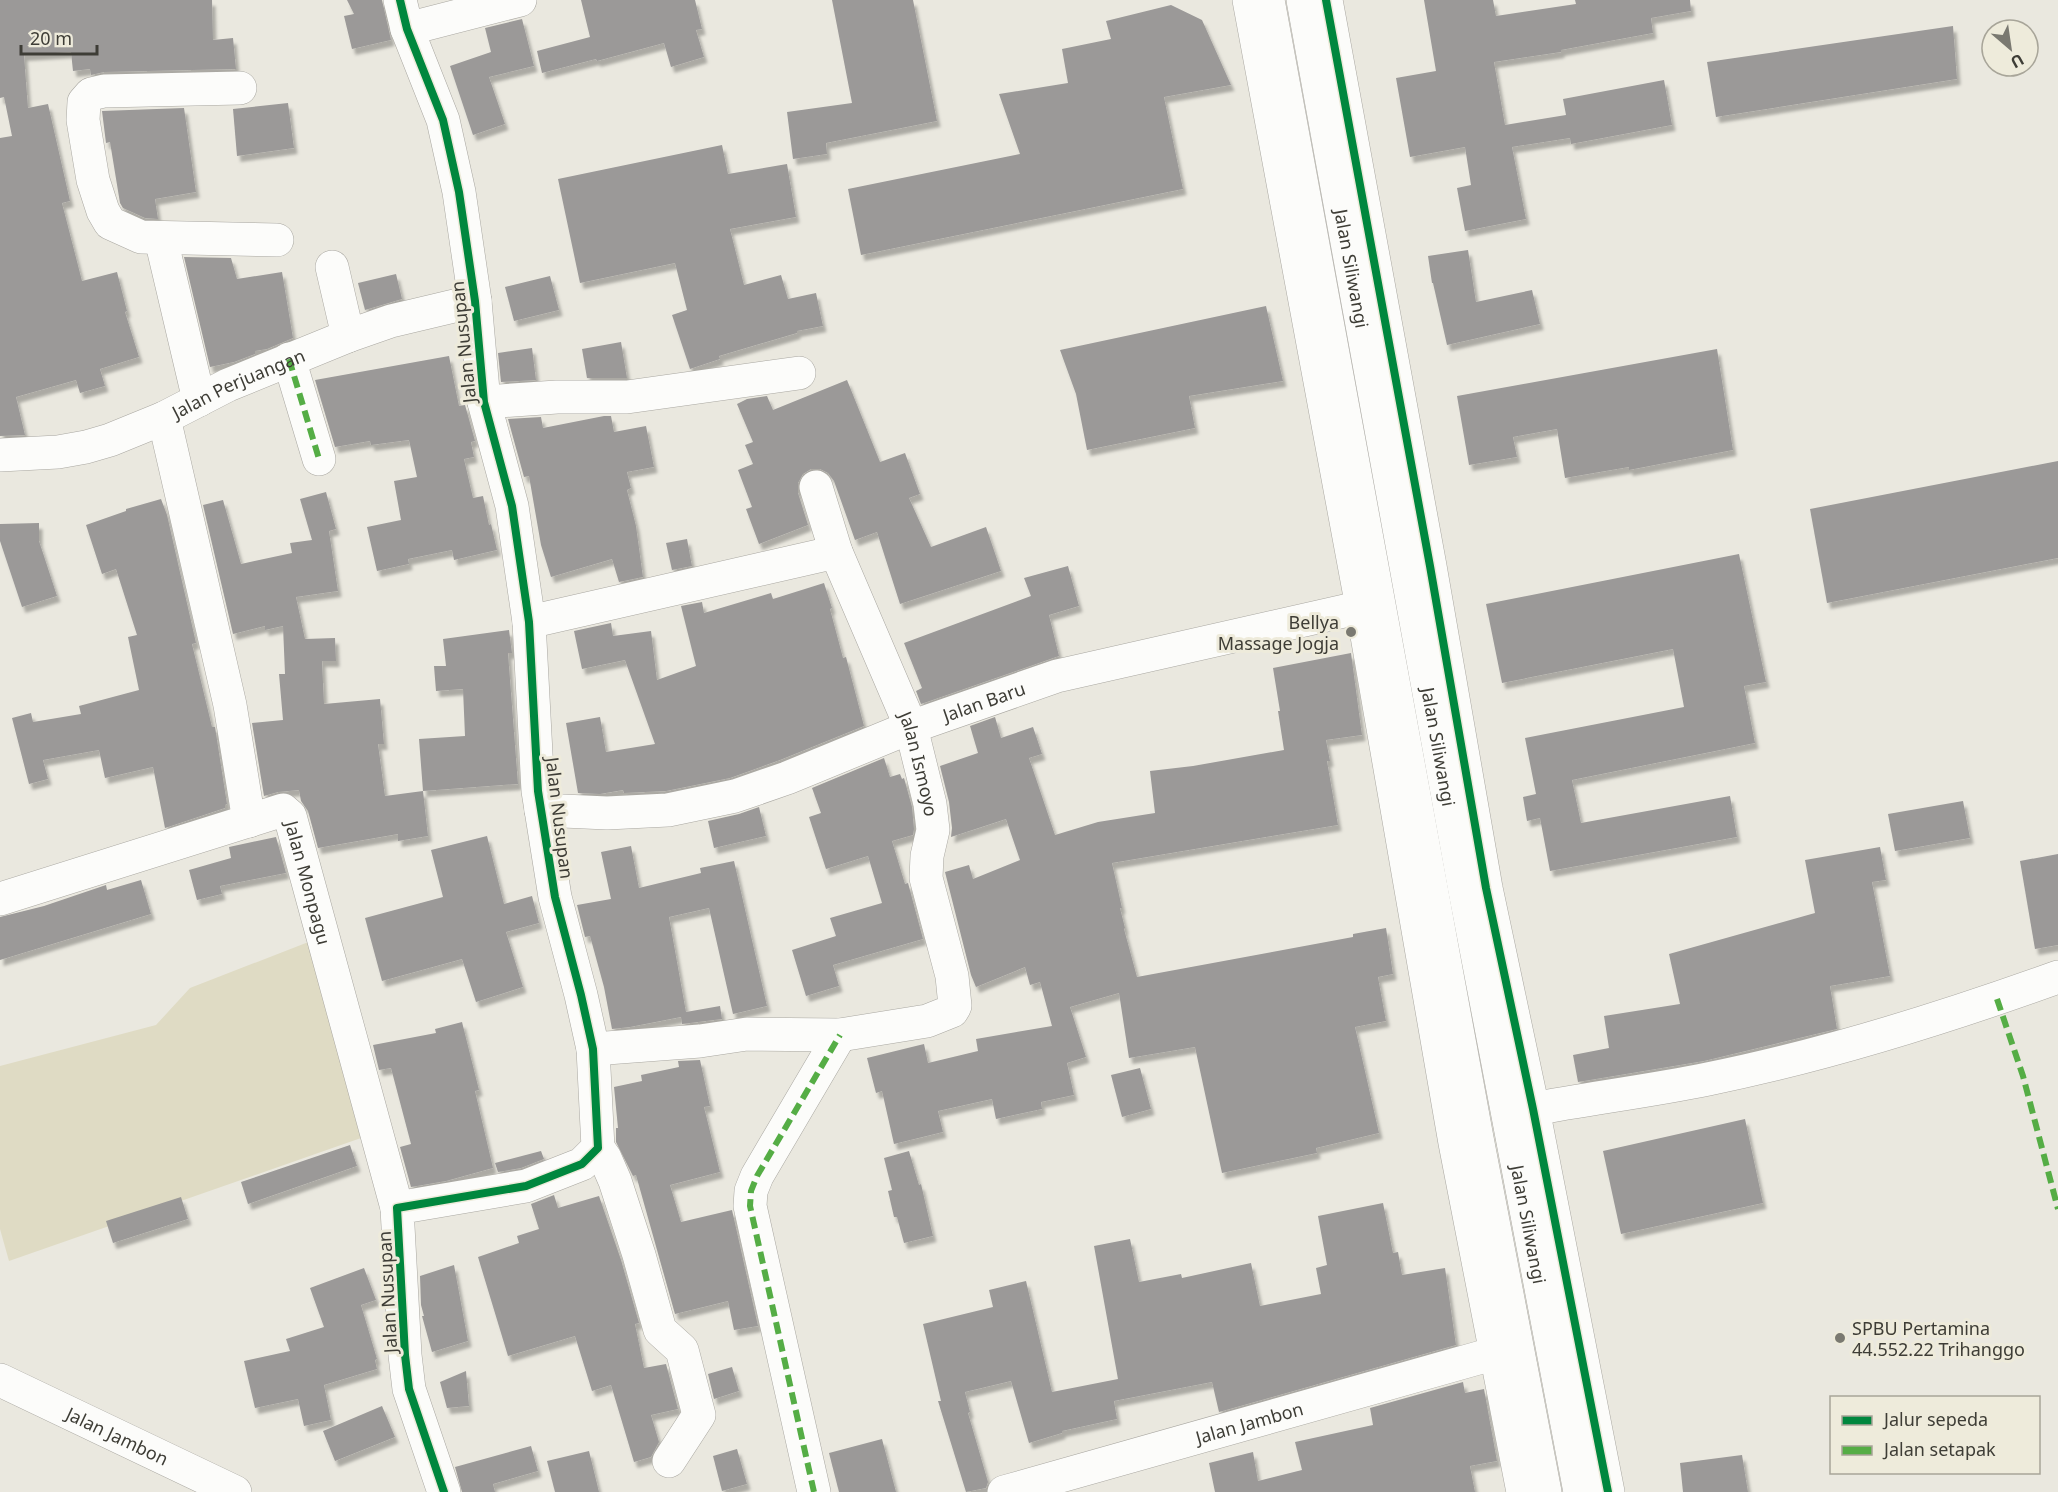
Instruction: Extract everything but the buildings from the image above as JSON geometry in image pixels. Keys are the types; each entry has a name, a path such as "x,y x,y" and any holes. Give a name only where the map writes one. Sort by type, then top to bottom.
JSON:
{"main road":[{"path":"403,14 520,0"},
{"path":"1249,0 1362,608 1455,1143 1523,1492"},
{"name":"Jalan Siliwangi","path":"1268,0 1475,1126 1545,1492"},
{"name":"Jalan Siliwangi","path":"1303,0 1475,890 1580,1492"},
{"path":"1326,0 1428,555 1475,890 1533,1109 1608,1492"},
{"name":"Jalan Nusupan","path":"403,14 443,120 459,192 475,301 484,402 512,506 528,622 538,791 555,897 593,1049 598,1148 582,1164 525,1186 397,1208 409,1389 444,1492"},
{"path":"240,88 104,91 92,94 84,102 83,120 93,180 103,211 110,223 141,237 277,240"},
{"path":"161,239 199,400"},
{"path":"332,267 348,336"},
{"name":"Jalan Perjuangan","path":"0,455 58,452 86,447 137,430 228,385 348,336 391,321 475,301"},
{"path":"289,359 319,459"},
{"path":"484,402 557,397 627,397 799,373"},
{"path":"164,418 230,705 249,821"},
{"name":"Jalan Ismoyo","path":"593,1049 700,1041 747,1034 840,1035 927,1021 952,1011 955,1006 952,976 926,884 927,856 933,830 930,804 911,727 836,552 816,487"},
{"path":"528,622 836,552"},
{"name":"Jalan Baru","path":"541,810 607,813 668,810 735,796 787,778 911,727 1077,671 1362,608"},
{"name":"Jalan Monpagu","path":"0,899 283,810 290,816 397,1208"},
{"path":"1533,1109 1708,1079 1838,1048 1997,999 2058,977"},
{"path":"814,1492 750,1206 751,1191 757,1176 840,1035"},
{"path":"598,1148 615,1180 660,1330 682,1350 699,1415 669,1461"},
{"name":"Jalan Jambon","path":"1004,1492 1496,1353"},
{"name":"Jalan Jambon","path":"0,1380 235,1492"}],"shaded area":[{"path":"311,941 361,1138 9,1261 0,1229 0,1066 156,1025 190,988"}],"marked path":[{"path":"289,359 319,459"},
{"path":"1997,999 2023,1076 2058,1209"},
{"path":"814,1492 750,1206 751,1191 757,1176 840,1035"}],"cycle path":[{"path":"400,0 407,29 443,120 459,192 475,301 484,402 512,506 529,622 538,791 555,897 593,1049 598,1148 582,1164 526,1186 397,1208 409,1389 444,1492"},
{"path":"1326,0 1430,566 1486,888 1533,1109 1608,1492"}],"place":[{"name":"Bellya Massage Jogja","path":"1351,632"},
{"name":"SPBU Pertamina 44.552.22 Trihanggo","path":"1840,1338"}]}
